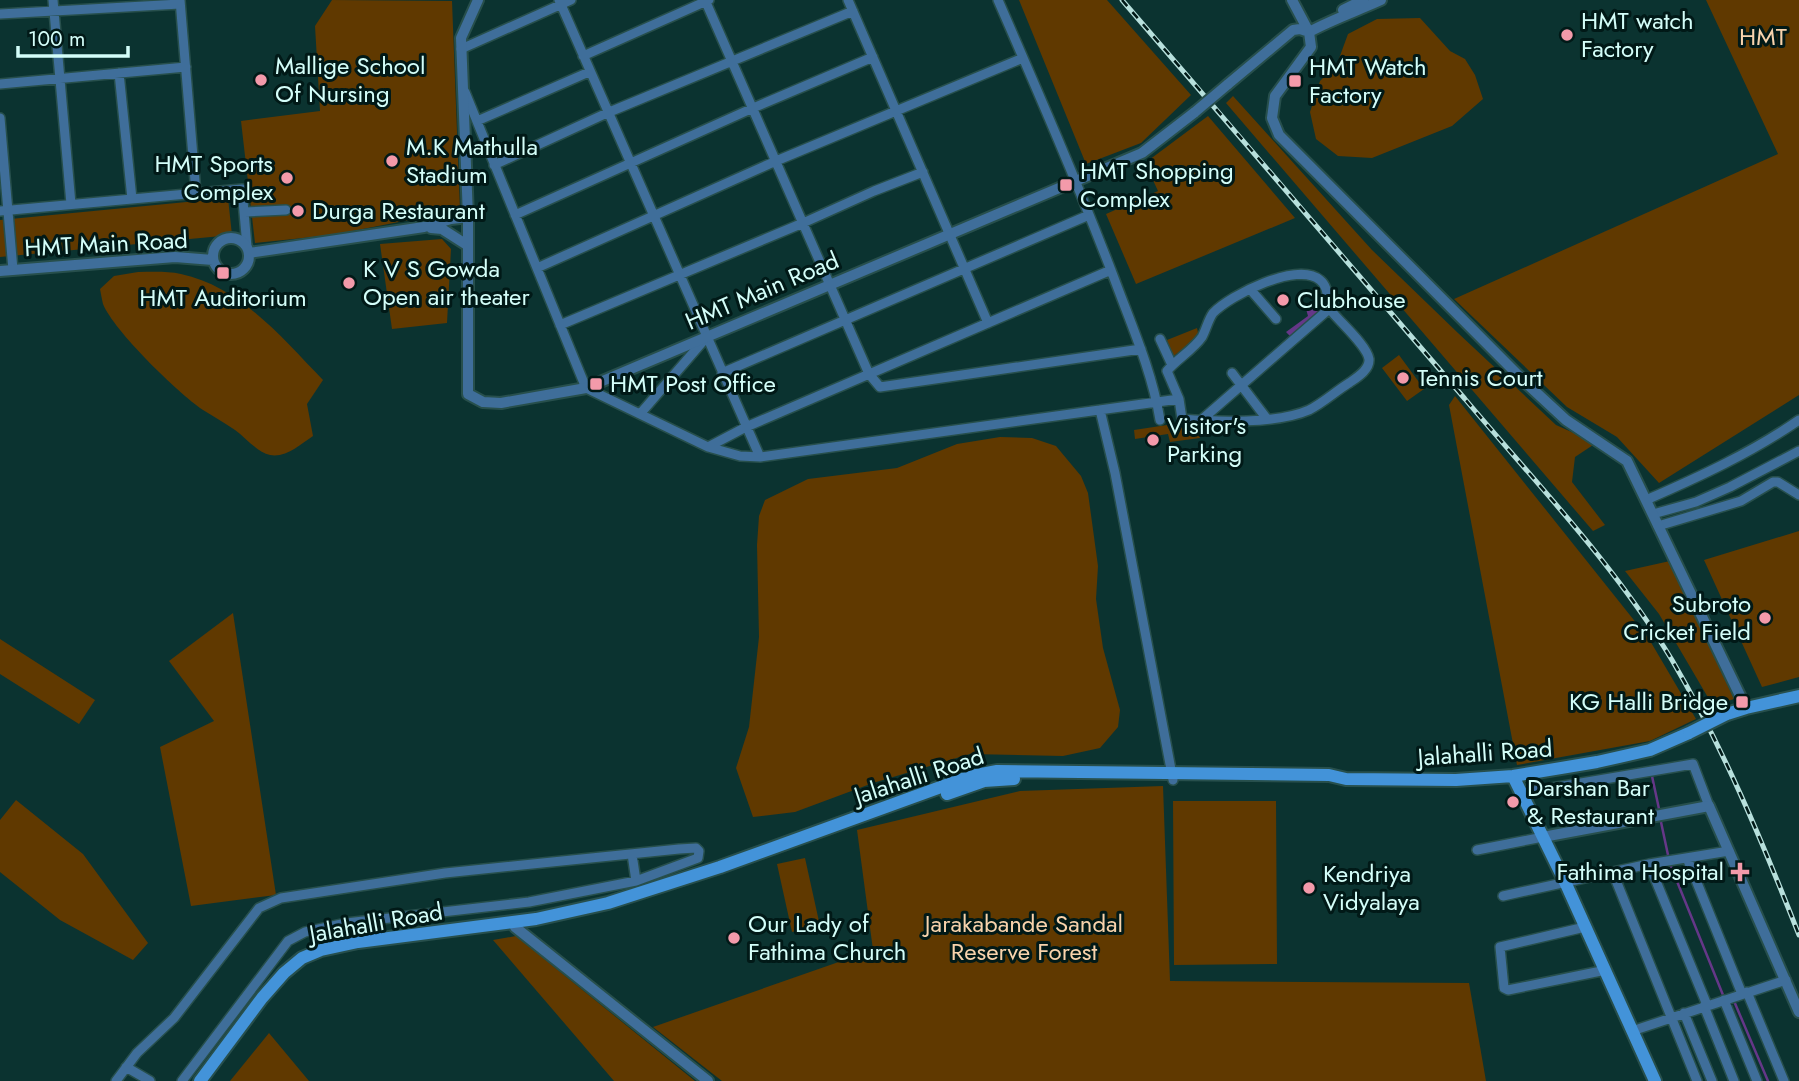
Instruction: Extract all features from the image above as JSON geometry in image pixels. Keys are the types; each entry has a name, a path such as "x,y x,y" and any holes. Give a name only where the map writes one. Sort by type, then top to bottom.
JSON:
{"main road":[{"name":"Jalahalli Road","path":"208,1081 290,975 306,961 321,954 357,945 514,925 571,913 647,892 924,798 971,776 997,771 1172,777 1329,775 1346,779 1456,780 1513,776 1650,750 1727,714 1799,696"},
{"path":"1513,776 1566,884 1655,1081"},
{"name":"Jalahalli Road","path":"200,1081 262,998 302,958 321,950 358,942 514,925"}],"street":[{"name":"HMT Main Road","path":"476,0 461,38 468,217 468,394 483,402 501,403 586,388 1142,153 1293,30 1309,32 1337,17"},
{"path":"461,49 559,2 570,0"},
{"path":"583,56 707,0 869,374 880,387 1141,349"},
{"path":"848,0 988,323"},
{"path":"998,0 1076,180 1111,270 1141,349 1160,420"},
{"path":"1292,0 1309,32 1311,47 1275,96 1272,118 1279,135 1527,384 1566,420 1627,461 1745,708"},
{"path":"1337,17 1342,11 1363,0"},
{"path":"1337,17 1346,16 1381,0"},
{"path":"0,13 53,5 180,2 196,193"},
{"path":"559,2 760,457"},
{"path":"53,5 71,204"},
{"path":"494,164 607,113 853,11"},
{"path":"515,215 752,107 873,57"},
{"path":"537,268 776,161 1023,58"},
{"path":"0,84 186,67"},
{"path":"477,121 589,72"},
{"path":"119,73 132,199"},
{"path":"461,84 586,388 708,447 740,456 760,457 1179,399"},
{"path":"0,118 4,210 13,270"},
{"path":"560,325 923,172"},
{"path":"4,210 242,189 248,250 244,269 235,274 218,270 214,260 215,247 224,239 237,239 248,250"},
{"path":"245,212 286,210"},
{"path":"722,373 1089,215"},
{"path":"248,250 425,227 468,217"},
{"path":"425,227 443,229 467,245"},
{"name":"HMT Main Road","path":"0,271 175,257 214,260"},
{"path":"708,447 746,427 1111,270"},
{"path":"1293,274 1314,276 1321,280 1327,289 1329,309 1361,345 1369,358 1368,366 1359,376 1309,410 1275,419 1199,422 1182,419 1179,399 1167,371 1202,338 1212,315 1236,295 1250,289 1293,274"},
{"path":"1250,289 1276,319"},
{"path":"1199,422 1329,309"},
{"path":"640,414 706,338"},
{"path":"1160,339 1172,365"},
{"path":"1232,373 1267,419"},
{"path":"1100,410 1115,473 1172,777"},
{"path":"1646,500 1718,469 1797,425"},
{"path":"1653,514 1706,498 1799,451"},
{"path":"1658,526 1741,501 1773,482 1778,482 1799,495"},
{"path":"1522,793 1693,764 1799,1012"},
{"path":"1477,850 1709,806"},
{"path":"116,1081 174,1018 259,908 281,898 445,873 696,848 700,855 636,881 529,901 346,923 305,932 288,941 182,1081"},
{"path":"1503,896 1650,864 1729,851"},
{"path":"632,854 636,881"},
{"path":"1687,858 1783,1081"},
{"path":"1650,864 1734,1081"},
{"path":"1614,873 1697,1081"},
{"path":"514,925 708,1081"},
{"path":"1585,927 1500,947 1504,988 1508,990 1606,970"},
{"path":"1632,1031 1786,980"},
{"path":"1724,1000 1757,1081"},
{"path":"1684,1013 1712,1081"},
{"path":"122,1081 129,1065 138,1061 144,1052"},
{"path":"129,1065 150,1081"}],"green space":[{"name":"M.K Mathulla Stadium","path":"332,0 452,1 460,210 332,235 255,243 241,121 320,111 315,26"},
{"path":"1019,0 1107,0 1191,95 1141,143 1086,164"},
{"name":"HMT","path":"1706,0 1799,0 1799,395 1659,483 1617,437 1567,407 1454,299 1778,154"},
{"path":"1420,18 1450,51 1465,59 1475,75 1483,99 1452,126 1372,158 1338,156 1316,139 1310,112 1320,81 1337,64 1348,34 1377,19"},
{"path":"1233,96 1372,250 1458,333 1556,425 1596,443 1575,457 1572,482 1605,525 1593,531 1226,103"},
{"path":"1208,116 1295,218 1136,284 1106,214 1158,191 1145,163"},
{"path":"228,198 232,235 0,257 0,220"},
{"path":"442,239 451,249 447,323 392,329 380,244"},
{"path":"138,272 176,273 203,281 241,302 276,331 323,380 307,404 313,436 282,454 265,453 192,402 163,376 120,330 103,304 100,289 114,276"},
{"path":"1197,328 1199,337 1171,358 1167,340"},
{"name":"Tennis Court","path":"1399,355 1424,389 1407,401 1382,368"},
{"path":"1455,396 1649,639 1696,719 1650,741 1517,765 1449,405"},
{"path":"1167,425 1169,429 1198,425 1200,438 1170,442 1168,434 1135,439 1134,430"},
{"path":"1000,437 1032,438 1056,446 1081,476 1088,493 1098,566 1096,599 1103,648 1120,710 1118,727 1100,748 1063,756 970,754 873,783 795,812 753,817 736,768 749,727 759,637 757,545 759,516 765,500 808,479 897,468 957,444"},
{"name":"Subroto Cricket Field","path":"1799,531 1799,677 1762,687 1704,560"},
{"path":"1670,561 1734,699 1713,706 1659,614 1625,571"},
{"path":"233,613 276,895 191,906 160,747 214,721 169,661"},
{"path":"0,639 95,700 79,724 0,674"},
{"name":"Jarakabande Sandal Reserve Forest","path":"1163,786 1170,981 1469,983 1486,1081 722,1081 653,1027 873,950 857,830 1020,791"},
{"path":"16,800 83,854 148,943 133,960 60,920 0,872 0,820"},
{"path":"1173,801 1276,801 1277,964 1174,965"},
{"path":"805,858 820,926 792,932 777,864"},
{"path":"516,936 695,1081 614,1081 493,940"},
{"path":"269,1033 309,1081 230,1081"}],"shaded area":[{"path":"1317,300 1324,310 1292,338 1286,332 1308,316 1306,309"}],"waterway":[{"path":"1652,776 1659,809"},
{"path":"1661,822 1668,855"},
{"path":"1670,864 1723,995"},
{"path":"1734,1001 1768,1081"}],"railway":[{"path":"1122,0 1547,493 1626,591 1672,660 1708,726 1756,830 1799,935"}],"place":[{"name":"HMT watch Factory","path":"1567,35"},
{"name":"Mallige School Of Nursing","path":"261,80"},
{"name":"HMT Watch Factory","path":"1295,81"},
{"name":"M.K Mathulla Stadium","path":"392,161"},
{"name":"HMT Sports Complex","path":"287,178"},
{"name":"HMT Shopping Complex","path":"1066,185"},
{"name":"Durga Restaurant","path":"298,211"},
{"name":"HMT Auditorium","path":"223,273"},
{"name":"K V S Gowda Open air theater","path":"349,283"},
{"name":"Clubhouse","path":"1283,300"},
{"name":"Tennis Court","path":"1403,378"},
{"name":"HMT Post Office","path":"596,384"},
{"name":"Visitor's Parking","path":"1153,440"},
{"name":"Subroto Cricket Field","path":"1765,618"},
{"name":"KG Halli Bridge","path":"1742,702"},
{"name":"Darshan Bar & Restaurant","path":"1513,802"},
{"name":"Fathima Hospital","path":"1740,872"},
{"name":"Kendriya Vidyalaya","path":"1309,888"},
{"name":"Our Lady of Fathima Church","path":"734,938"}]}
